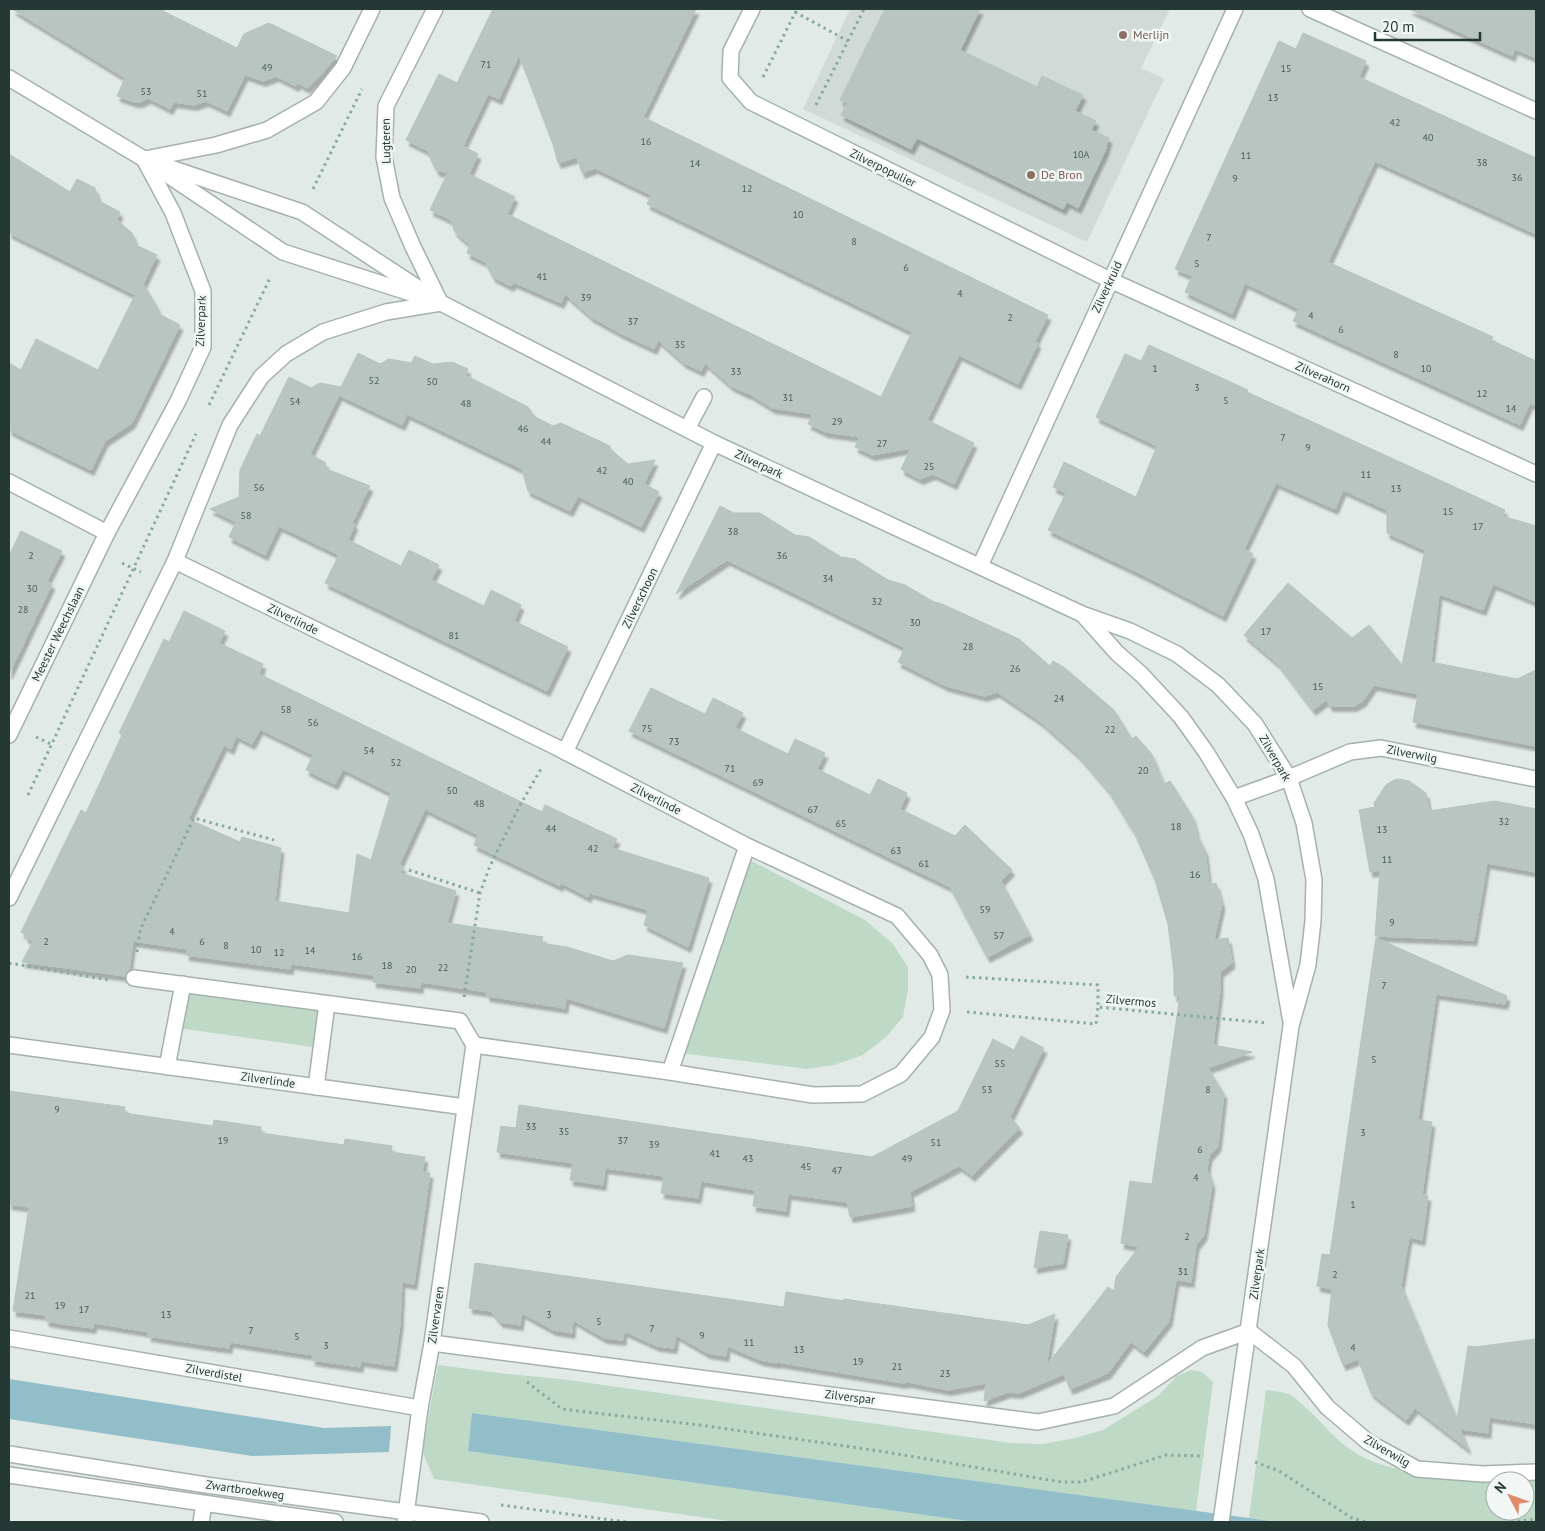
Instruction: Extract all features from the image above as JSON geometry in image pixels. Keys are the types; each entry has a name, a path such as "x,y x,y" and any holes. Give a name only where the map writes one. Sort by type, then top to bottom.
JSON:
{"street":[{"path":"144,159 216,145 267,130 316,102 343,68 372,9"},
{"name":"Lugteren","path":"435,9 386,106 384,157 392,198 413,247 441,303"},
{"name":"Zilverpopulier","path":"752,9 731,51 730,78 751,102 1110,280"},
{"name":"Zilverkruid","path":"980,566 1235,9"},
{"path":"1310,9 1536,111"},
{"name":"Zilverpark","path":"9,78 144,159 283,252 441,303"},
{"name":"Zilverpark","path":"144,159 302,212 441,303 714,443 1082,614 1130,631 1177,654 1218,685 1255,724 1288,778 1304,823 1314,880 1313,922 1308,965 1291,1026 1222,1522"},
{"name":"Zilverpark","path":"107,532 178,401 203,347 203,291 173,213 144,159"},
{"name":"Zilverahorn","path":"1110,280 1536,474"},
{"path":"9,898 175,561 230,425 260,377 286,354 323,332 386,312 441,303"},
{"path":"687,429 704,397"},
{"name":"Zilverschoon","path":"559,749 714,443"},
{"path":"9,482 107,532"},
{"name":"Meester Weechslaan","path":"11,731 107,532"},
{"name":"Zilverlinde","path":"175,561 559,749 747,846 897,916 930,954 940,975 942,1010 932,1037 901,1074 862,1094 813,1095 670,1072 474,1045"},
{"name":"Zilverpark","path":"1082,614 1117,653 1142,675 1181,718 1206,752 1234,798 1251,834 1266,879 1291,1026"},
{"name":"Zilverwilg","path":"1234,798 1350,752 1381,748 1536,779"},
{"path":"670,1072 747,846"},
{"path":"134,978 460,1021 474,1045 465,1107"},
{"path":"167,1067 183,984"},
{"path":"316,1087 327,1004"},
{"name":"Zilverlinde","path":"9,1045 465,1107"},
{"name":"Zilvervaren","path":"405,1517 420,1408 432,1343 465,1107"},
{"name":"Zilverwilg","path":"1249,1331 1294,1366 1327,1408 1368,1442 1417,1469 1483,1474 1536,1472"},
{"name":"Zilverspar","path":"432,1343 1038,1422 1114,1406 1202,1348 1249,1331"},
{"name":"Zilverdistel","path":"9,1338 420,1408"},
{"name":"Zwartbroekweg","path":"9,1454 405,1517 481,1522"},
{"name":"Zwartbroekweg","path":"9,1475 335,1522"},
{"path":"201,1522 204,1504"}],"path":[{"path":"816,105 864,9"},
{"path":"751,102 796,10 848,41"},
{"path":"99,552 164,584"},
{"path":"11,731 78,757"},
{"path":"460,1021 480,893 494,858 519,807 559,749"},
{"path":"9,963 126,984 134,978 140,930 194,818 274,840"},
{"path":"409,870 480,893"},
{"name":"Zilvermos","path":"940,975 1098,985 1098,1007 1291,1026"},
{"path":"942,1010 1096,1024 1098,1007"},
{"path":"523,1379 562,1409 700,1425 886,1452 1061,1482 1082,1482 1166,1455 1230,1459 1265,1465 1279,1471 1352,1518 1366,1522"},
{"path":"1511,1522 1536,1519"}],"shaded area":[{"name":"De Bron","path":"850,9 1170,9 1141,68 1164,79 1087,242 803,109"}],"green space":[{"path":"744,857 865,920 892,943 908,967 908,989 903,1017 886,1037 863,1055 834,1065 807,1069 680,1053"},
{"path":"185,988 320,1008 313,1047 178,1028"},
{"path":"438,1365 561,1379 1011,1443 1043,1444 1103,1430 1158,1396 1177,1376 1191,1370 1202,1372 1213,1382 1196,1511 472,1413 468,1451 975,1522 735,1522 434,1479 422,1451"},
{"path":"1266,1390 1294,1397 1349,1449 1378,1463 1422,1473 1445,1475 1485,1474 1485,1521 1535,1521 1536,1472 1536,1522 1278,1522 1249,1518"}],"water":[{"path":"9,1379 324,1428 391,1426 389,1452 252,1456 9,1419"},
{"path":"472,1413 1278,1522 975,1522 468,1451"}],"building":[{"path":"12,9 159,9 237,48 244,34 269,23 337,56 307,88 298,83 296,86 276,76 263,81 245,75 227,111 206,101 194,105 174,102 170,109 148,98 140,102 134,102 117,96 125,78"},
{"path":"493,9 696,9 643,117 1048,315 1035,341 1038,343 1018,384 959,355 927,420 974,443 954,484 933,474 920,479 901,469 911,448 872,455 855,447 860,437 825,432 808,424 813,414 772,408 748,393 731,386 705,363 701,371 684,363 658,340 654,349 620,333 591,317 565,294 561,303 513,282 511,286 493,277 485,262 467,253 470,245 455,232 451,220 430,210 448,172 437,171 428,151 406,140 439,74 457,83","holes":["519,55 553,144 558,163 577,157 582,173 595,168 651,195 647,204 912,332 881,397 507,214 515,197 469,174 478,154 463,146 488,94 499,99"]},
{"path":"885,9 980,9 960,50 1037,87 1042,76 1083,95 1075,111 1096,121 1091,130 1109,138 1107,147 1078,208 1067,202 1063,209 917,138 911,149 841,115 847,103 840,100"},
{"path":"1409,9 1536,9 1536,58 1515,49 1512,56"},
{"path":"1303,33 1366,61 1359,77 1536,158 1536,234 1375,161 1328,262 1493,337 1491,340 1536,361 1536,406 1530,403 1520,425 1293,321 1299,309 1245,283 1232,314 1185,292 1192,276 1175,269 1279,41 1296,49"},
{"path":"9,154 70,192 77,179 95,188 99,201 120,212 117,220 132,233 136,245 157,255 143,284 156,305 159,314 180,325 132,423 105,441 91,470 9,430 9,363 21,370 36,339 98,370 135,295 9,233"},
{"path":"1149,345 1505,510 1502,516 1536,526 1536,602 1493,584 1483,610 1439,594 1431,662 1517,679 1536,670 1536,746 1413,722 1418,694 1374,685 1363,701 1354,706 1330,706 1326,700 1313,710 1278,664 1244,635 1288,583 1352,638 1369,625 1402,665 1425,550 1387,533 1387,510 1343,490 1335,509 1276,483 1244,549 1253,554 1223,616 1143,575 1048,530 1066,493 1053,487 1064,462 1136,497 1157,446 1096,417 1125,354 1141,361"},
{"path":"358,353 380,364 389,359 411,363 415,356 433,364 452,362 468,369 465,375 528,407 535,417 553,426 561,423 610,446 610,449 628,464 655,460 644,484 659,492 641,527 578,496 570,511 528,491 522,469 407,414 402,425 339,395 310,454 326,463 324,468 370,486 352,523 355,524 348,540 401,566 409,550 439,565 431,580 484,606 491,590 521,605 514,621 568,647 547,691 325,583 339,555 279,526 265,555 229,537 236,522 210,509 239,497 240,470 257,434 260,436 289,377 311,388 320,383 341,387"},
{"path":"720,506 734,513 760,513 795,535 809,537 841,557 855,559 888,580 905,585 934,602 1019,639 1050,666 1053,661 1065,668 1114,710 1132,739 1136,736 1151,753 1164,784 1170,781 1192,816 1197,835 1205,851 1209,885 1216,883 1222,904 1214,940 1228,938 1232,963 1220,972 1220,990 1213,1045 1252,1052 1208,1068 1224,1094 1218,1146 1209,1156 1207,1169 1212,1184 1204,1235 1196,1245 1191,1282 1176,1280 1169,1321 1144,1352 1131,1342 1108,1373 1070,1389 1064,1374 1019,1393 1008,1392 984,1401 986,1383 948,1390 908,1382 903,1383 760,1360 727,1346 726,1356 707,1353 676,1335 674,1348 657,1346 624,1331 623,1340 604,1338 573,1320 572,1333 553,1330 522,1313 520,1325 500,1322 491,1311 469,1308 475,1263 784,1307 786,1292 1028,1325 1055,1314 1046,1366 1108,1287 1114,1291 1116,1277 1139,1247 1121,1243 1130,1181 1152,1184 1180,996 1174,996 1174,973 1168,924 1155,880 1135,834 1108,790 1079,756 1041,722 997,692 984,696 946,686 898,662 905,648 727,560 676,594"},
{"path":"21,531 62,551 47,581 52,584 9,674 9,556"},
{"path":"184,611 225,631 219,643 263,664 259,674 542,812 545,805 617,839 612,848 709,878 688,947 644,925 648,910 590,893 588,897 561,883 560,886 474,845 478,835 425,809 399,865 403,866 401,873 456,891 447,923 543,937 541,943 567,947 613,961 628,955 683,963 664,1028 566,998 565,1008 487,996 487,992 421,982 420,988 373,982 374,975 291,964 290,969 186,955 187,949 133,941 129,970 125,976 22,962 33,941 25,937 26,935 21,932 81,810 86,813 122,735 119,733 164,639 169,642","holes":["260,729 313,755 306,770 320,777 335,784 343,769 391,793 371,860 357,854 349,913 275,901 281,848 242,837 240,842 188,819 224,745 231,749 236,736 252,744"]},
{"path":"651,688 705,714 713,698 743,713 735,728 788,754 795,739 825,753 817,769 870,795 878,779 907,793 900,809 955,836 965,825 1012,870 1001,881 1030,935 987,957 950,887 629,731"},
{"path":"1399,779 1409,781 1426,793 1429,811 1495,801 1536,809 1536,872 1487,863 1474,940 1375,936 1380,870 1370,872 1359,810 1375,807 1374,803 1386,785"},
{"path":"1376,938 1507,996 1505,1004 1436,994 1418,1120 1432,1122 1422,1195 1428,1196 1422,1240 1409,1237 1401,1286 1457,1420 1468,1346 1475,1347 1536,1339 1536,1424 1489,1417 1488,1433 1460,1429 1468,1449 1415,1408 1406,1420 1371,1393 1358,1359 1343,1365 1328,1325 1332,1289 1317,1286 1322,1254 1330,1255"},
{"path":"1021,1036 1044,1048 1010,1117 1020,1128 972,1176 959,1166 910,1192 912,1206 850,1217 847,1202 788,1194 786,1211 753,1206 755,1190 701,1181 698,1198 661,1193 664,1176 605,1168 603,1185 570,1180 573,1163 497,1152 501,1126 516,1128 519,1105 872,1157 958,1111 993,1039 1014,1050"},
{"path":"9,1091 125,1107 124,1113 213,1126 214,1120 261,1127 261,1133 344,1145 345,1139 392,1146 391,1152 425,1157 422,1172 430,1173 414,1284 402,1282 400,1324 394,1366 361,1361 360,1367 312,1360 313,1355 230,1342 229,1348 206,1345 148,1336 149,1332 94,1323 93,1328 46,1321 46,1315 13,1311 29,1207 9,1204"},
{"path":"1040,1231 1068,1235 1063,1263 1034,1268"}],"place":[{"name":"Merlijn","path":"1123,35"},
{"name":"De Bron","path":"1031,175"}]}
